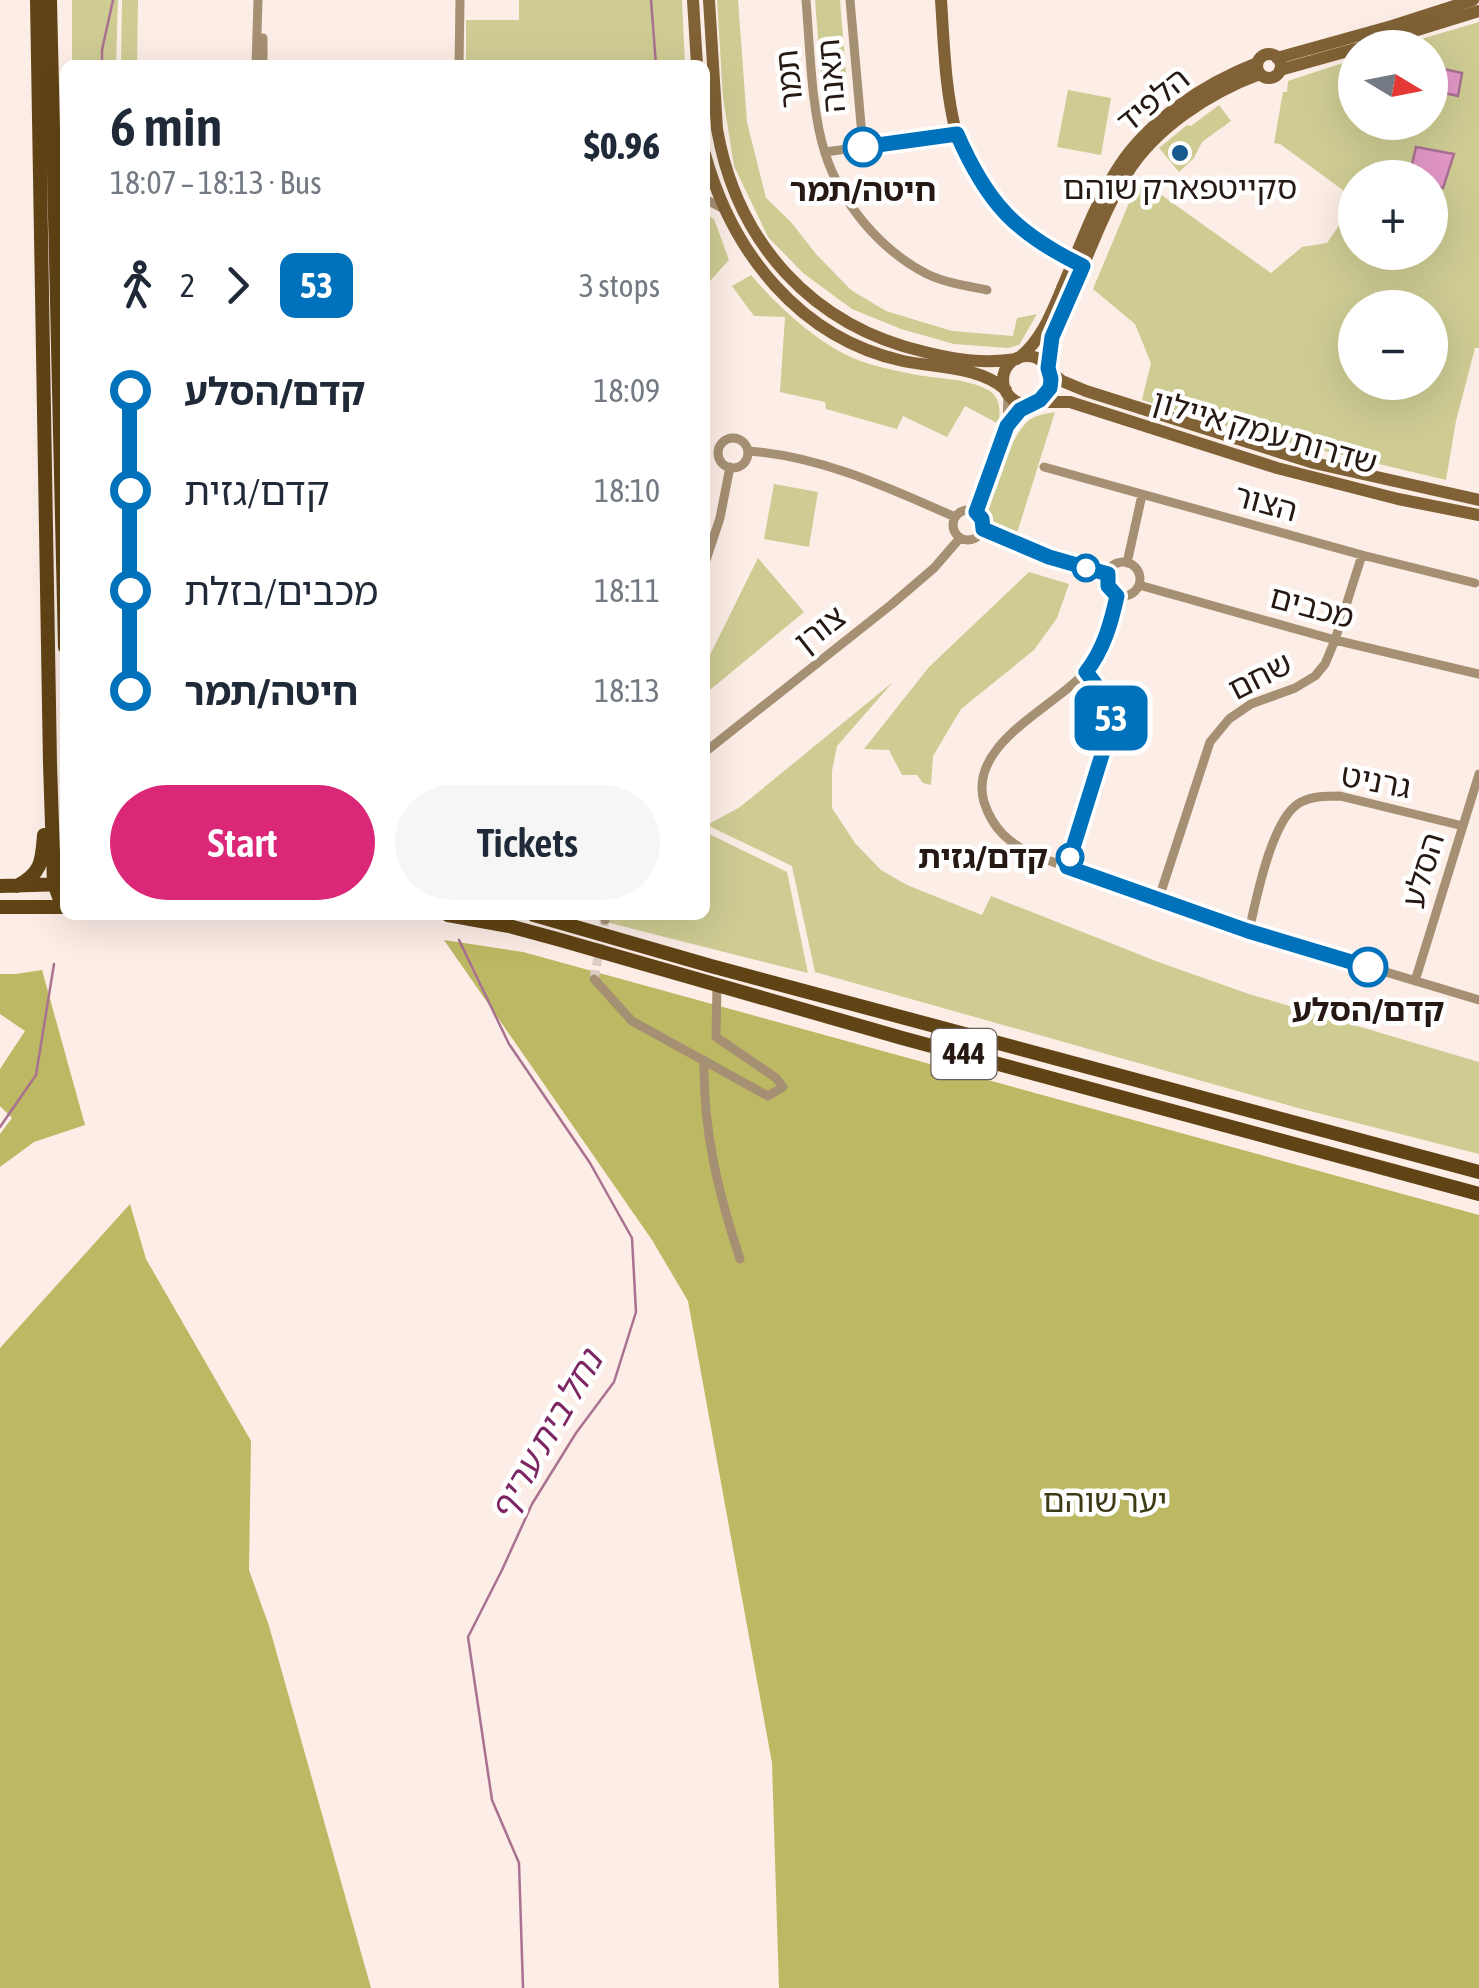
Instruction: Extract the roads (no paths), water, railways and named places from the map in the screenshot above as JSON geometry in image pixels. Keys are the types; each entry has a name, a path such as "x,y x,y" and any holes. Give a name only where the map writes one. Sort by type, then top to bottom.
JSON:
{"main road":[{"path":"0,886 59,884 50,764 37,0"},
{"path":"50,0 60,432"},
{"path":"693,0 697,60"},
{"path":"709,0 720,148 746,219 774,260 816,302 878,338 968,361 1036,357 1049,369 1050,388 1034,402 1017,401 987,378 885,356 836,335 776,287 750,256 710,175"},
{"path":"941,0 948,88 957,134 973,170 1016,225 1045,247 1078,264"},
{"path":"1338,52 1279,64 1266,54 1259,68 1271,78 1279,64 1312,50 1473,0"},
{"path":"1416,30 1479,11"},
{"name":"הלפיד","path":"1018,358 1040,334 1112,199 1144,151 1214,94 1259,68"},
{"path":"1045,247 1057,267 1058,295"},
{"name":"הלפיד","path":"1049,369 1052,337 1078,264"},
{"path":"1007,391 1004,374 1018,358"},
{"name":"שדרות עמק איילון","path":"1049,369 1062,381 1086,392 1268,450 1479,500"},
{"name":"שדרות עמק איילון","path":"1034,402 1070,402 1277,468 1479,515"},
{"path":"17,886 38,872 50,764"},
{"path":"0,907 60,905"},
{"name":"444","path":"476,920 1479,1194"},
{"name":"444","path":"551,920 1479,1172"}],"street":[{"path":"260,60 261,0"},
{"path":"457,0 457,60"},
{"name":"תמר","path":"806,0 825,152 855,212 894,252 931,276 987,290"},
{"name":"תאנה","path":"850,0 863,147"},
{"path":"825,152 957,134"},
{"path":"710,201 724,208"},
{"path":"1007,391 1007,426"},
{"path":"976,512 1007,426 1020,410 1034,402"},
{"path":"725,440 742,440 748,450 744,463 735,468 720,460 725,440"},
{"path":"710,447 720,448"},
{"path":"748,450 814,462 955,517"},
{"path":"710,548 730,467"},
{"name":"הצור","path":"1044,467 1362,555 1475,582"},
{"path":"1127,563 1142,495"},
{"path":"966,509 976,512 983,529 976,538 960,538 953,528 955,517 966,509"},
{"path":"983,529 1049,557 1108,574"},
{"name":"צורן","path":"710,748 892,604 934,568 960,538"},
{"name":"שחם","path":"1159,898 1210,742 1228,719 1251,704 1316,676 1335,640 1362,555"},
{"path":"1127,563 1140,574 1139,585 1133,594 1117,596 1108,586 1108,574 1115,564 1127,563"},
{"name":"מכבים","path":"1139,585 1477,675"},
{"path":"1117,596 1102,646 1086,672 1010,734 992,756 983,778 982,795 990,821 1005,838 1020,849 1067,867 1248,931 1479,1000"},
{"path":"1067,867 1111,719 1104,696 1086,672"},
{"name":"הסלע","path":"1414,981 1479,774"},
{"name":"גרניט","path":"1248,931 1272,844 1283,820 1298,803 1320,796 1340,796 1463,826"},
{"path":"594,979 632,1021 768,1096 782,1088 776,1078 716,1037 717,984"},
{"path":"704,1060 705,1115 721,1201 740,1259"}],"waterway":[{"path":"102,60 113,0"},
{"name":"נחל בית עריף","path":"651,0 656,60"},
{"name":"נחל בית עריף","path":"459,940 509,1044 590,1163 632,1238 636,1312 614,1382 576,1433 532,1504 468,1637 492,1800 519,1863 523,1988"},
{"path":"0,1127 36,1075 54,964"}],"tunnel":[{"path":"594,979 605,920"}],"place":[{"name":"חיטה/תמר","path":"863,147"},
{"name":"סקייטפארק שוהם","path":"1180,153"},
{"name":"קדם/גזית","path":"1070,857"},
{"name":"קדם/הסלע","path":"1368,967"}],"park label":[{"name":"יער שוהם","path":"1105,1501"}]}
